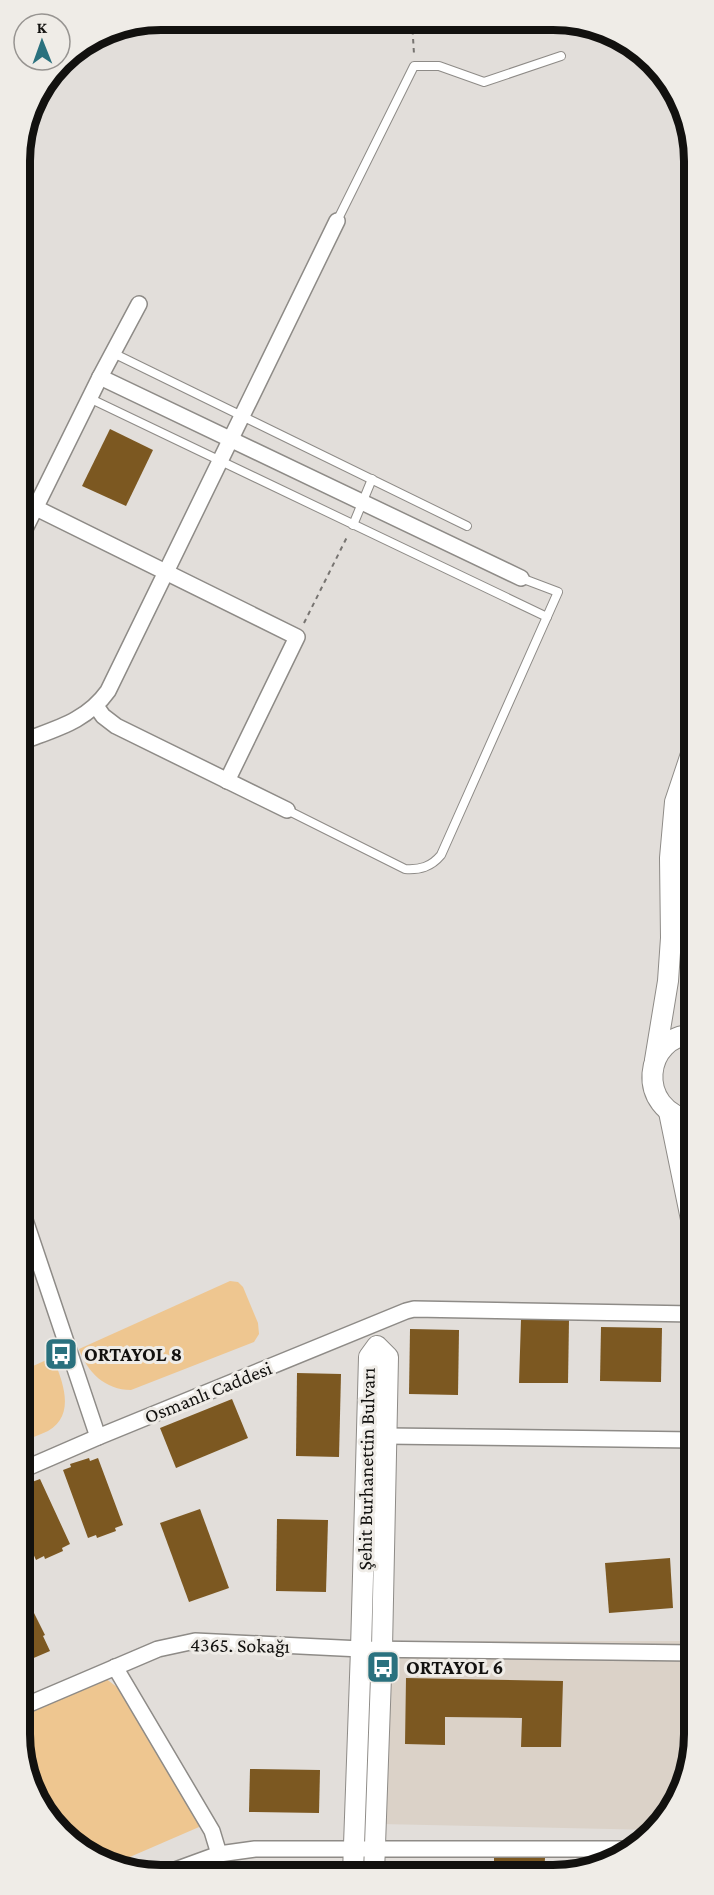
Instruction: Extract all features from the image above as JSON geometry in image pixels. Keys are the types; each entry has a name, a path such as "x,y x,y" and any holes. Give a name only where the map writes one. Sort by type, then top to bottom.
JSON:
{"street":[{"path":"30,738 79,719 96,706 112,683 337,221"},
{"path":"30,520 89,398 139,304"},
{"path":"100,377 521,578"},
{"path":"36,508 297,637 227,781"},
{"path":"96,706 103,716 117,726 287,810"},
{"path":"684,775 675,802 670,858 671,938 668,981 652,1074 653,1089 659,1102 669,1112 684,1118"},
{"path":"655,1060 663,1048 684,1037"},
{"path":"669,1112 684,1185"},
{"path":"30,1235 98,1437"},
{"name":"Osmanlı Caddesi","path":"30,1467 374,1323 414,1309 684,1314"},
{"path":"374,1323 377,1346"},
{"name":"Şehit Burhanettin Bulvarı","path":"353,1865 369,1357 377,1346 387,1357 382,1648 374,1865"},
{"path":"386,1436 684,1440"},
{"name":"4365. Sokağı","path":"30,1704 158,1649 195,1641 361,1649 684,1653"},
{"path":"115,1667 212,1831 219,1854"},
{"path":"189,1865 219,1854 255,1849 615,1849"}],"lane":[{"path":"337,221 414,66 439,66 484,82 561,56"},
{"path":"113,352 467,525"},
{"path":"89,398 547,617"},
{"path":"353,525 372,480"},
{"path":"287,810 405,869 421,869 433,863 441,855 558,592 521,578"}],"path":[{"path":"412,30 414,66"},
{"path":"297,637 353,525"}],"shaded area":[{"path":"230,1281 238,1282 243,1287 258,1323 259,1334 254,1342 131,1390 105,1383 92,1372 82,1357 79,1349"},
{"path":"53,1357 63,1386 65,1406 57,1424 48,1431 30,1439 30,1367"},
{"path":"387,1641 684,1641 684,1743 680,1768 671,1792 662,1807 642,1830 380,1824"},
{"path":"96,1671 122,1691 206,1824 124,1859 103,1852 81,1838 68,1827 52,1807 37,1776 30,1743 30,1700"}],"building":[{"path":"110,429 153,450 126,506 82,486"},
{"path":"521,1319 569,1320 568,1383 519,1383"},
{"path":"601,1327 662,1328 661,1382 600,1381"},
{"path":"410,1329 459,1330 458,1395 409,1394"},
{"path":"297,1373 341,1374 339,1457 296,1456"},
{"path":"232,1399 248,1438 176,1468 160,1428"},
{"path":"89,1458 90,1461 98,1458 123,1525 115,1528 116,1531 97,1538 96,1535 88,1538 63,1470 71,1467 70,1464"},
{"path":"40,1479 70,1544 62,1548 63,1551 45,1559 44,1556 36,1560 30,1547 30,1480 32,1482"},
{"path":"200,1509 229,1588 189,1602 160,1523"},
{"path":"277,1519 328,1520 326,1592 276,1591"},
{"path":"670,1558 673,1608 609,1613 605,1563"},
{"path":"30,1605 45,1635 43,1636 50,1651 30,1660"},
{"path":"406,1678 563,1681 561,1747 521,1747 522,1718 445,1717 445,1745 405,1744"},
{"path":"250,1769 320,1770 319,1813 249,1812"},
{"path":"494,1857 545,1858 545,1865 494,1865"},
{"path":"394,1863 444,1864 444,1865 394,1865"}],"place":[{"name":"ORTAYOL 8","path":"61,1354"},
{"name":"ORTAYOL 6","path":"383,1667"}]}
